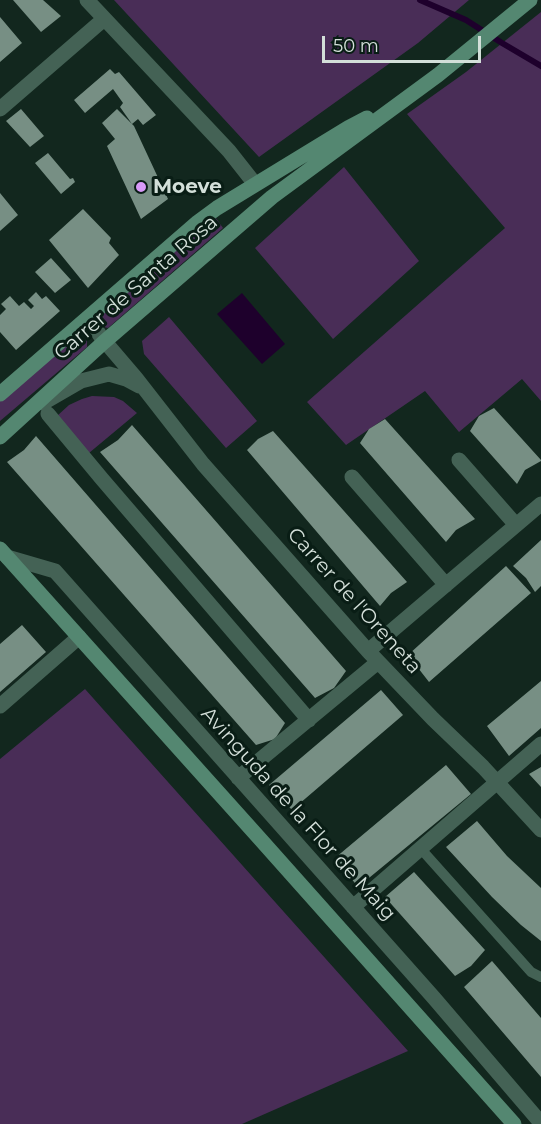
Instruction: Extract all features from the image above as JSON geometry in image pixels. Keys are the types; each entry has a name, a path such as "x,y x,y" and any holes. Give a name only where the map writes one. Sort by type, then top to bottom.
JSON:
{"main road":[{"path":"412,94 530,0"},
{"name":"Carrer de Santa Rosa","path":"0,394 217,208 348,128 412,94"},
{"name":"Carrer de Santa Rosa","path":"0,437 104,342 272,197 412,94"},
{"name":"Avinguda de la Flor de Maig","path":"4,553 514,1124"}],"street":[{"path":"87,0 229,151 255,184"},
{"path":"0,109 104,19"},
{"name":"Carrer de l'Oreneta","path":"96,312 94,320 96,329 104,342 147,391 203,464 373,656 541,830"},
{"name":"Carrer de l'Oreneta","path":"23,415 81,381 109,374 126,379 147,391"},
{"path":"48,414 309,720"},
{"path":"459,460 516,525"},
{"path":"352,477 446,585"},
{"path":"238,778 309,720 446,585 541,504"},
{"name":"Avinguda de la Flor de Maig","path":"4,553 55,571 434,998 541,1123"},
{"path":"0,706 79,637"},
{"path":"353,908 541,744"}],"lane":[{"path":"421,849 531,972 541,977"}],"shaded area":[{"path":"114,0 469,0 418,43 259,157"},
{"path":"541,12 541,401 522,379 459,432 425,391 346,445 307,402 505,228 407,114 466,72"},
{"path":"344,167 419,261 333,339 255,248"},
{"path":"213,214 223,228 108,328 100,326 101,318 109,304"},
{"path":"242,293 285,344 262,364 217,314"},
{"path":"169,317 257,421 226,448 144,354 142,341"},
{"path":"81,338 87,341 87,347 0,421 0,398 66,342"},
{"path":"92,396 114,397 123,401 137,413 89,453 57,416 69,405"},
{"path":"85,689 408,1051 242,1124 0,1124 0,759"}],"building":[{"path":"13,0 43,0 61,16 41,32"},
{"path":"0,17 22,43 0,62"},
{"path":"110,69 115,74 119,72 156,115 143,125 138,119 132,124 120,107 123,103 113,89 85,113 74,100"},
{"path":"21,109 44,136 30,147 6,121"},
{"path":"117,109 134,126 168,199 141,219 107,146 115,139 102,123"},
{"path":"48,153 75,182 61,194 35,163"},
{"path":"0,193 18,215 0,231"},
{"path":"83,209 111,238 109,243 119,255 88,288 49,240"},
{"path":"51,258 71,280 55,293 35,272"},
{"path":"36,292 42,299 46,296 60,311 16,350 0,332 0,315 6,309 1,304 10,296 19,306 24,302 31,309 34,306 28,300"},
{"path":"494,408 541,460 525,470 517,484 470,431 479,416"},
{"path":"385,419 475,519 456,530 446,542 360,443 369,429"},
{"path":"132,425 346,671 334,688 315,698 100,452 118,440"},
{"path":"273,431 407,582 391,593 380,606 247,450 258,439"},
{"path":"36,436 285,723 275,739 256,745 7,462 24,450"},
{"path":"541,540 541,586 535,592 526,578 513,566"},
{"path":"506,566 531,593 429,682 408,655"},
{"path":"22,625 46,652 0,692 0,644"},
{"path":"541,681 541,728 509,756 487,726"},
{"path":"381,690 403,715 292,810 269,785"},
{"path":"446,765 471,794 358,887 335,858"},
{"path":"541,767 541,787 529,774"},
{"path":"477,821 507,856 541,888 541,941 492,897 446,847"},
{"path":"414,872 485,950 471,966 455,976 385,897"},
{"path":"492,961 541,1018 541,1077 464,987"}],"waterway":[{"path":"420,0 466,20 541,66"}],"place":[{"name":"Moeve","path":"141,187"}]}
